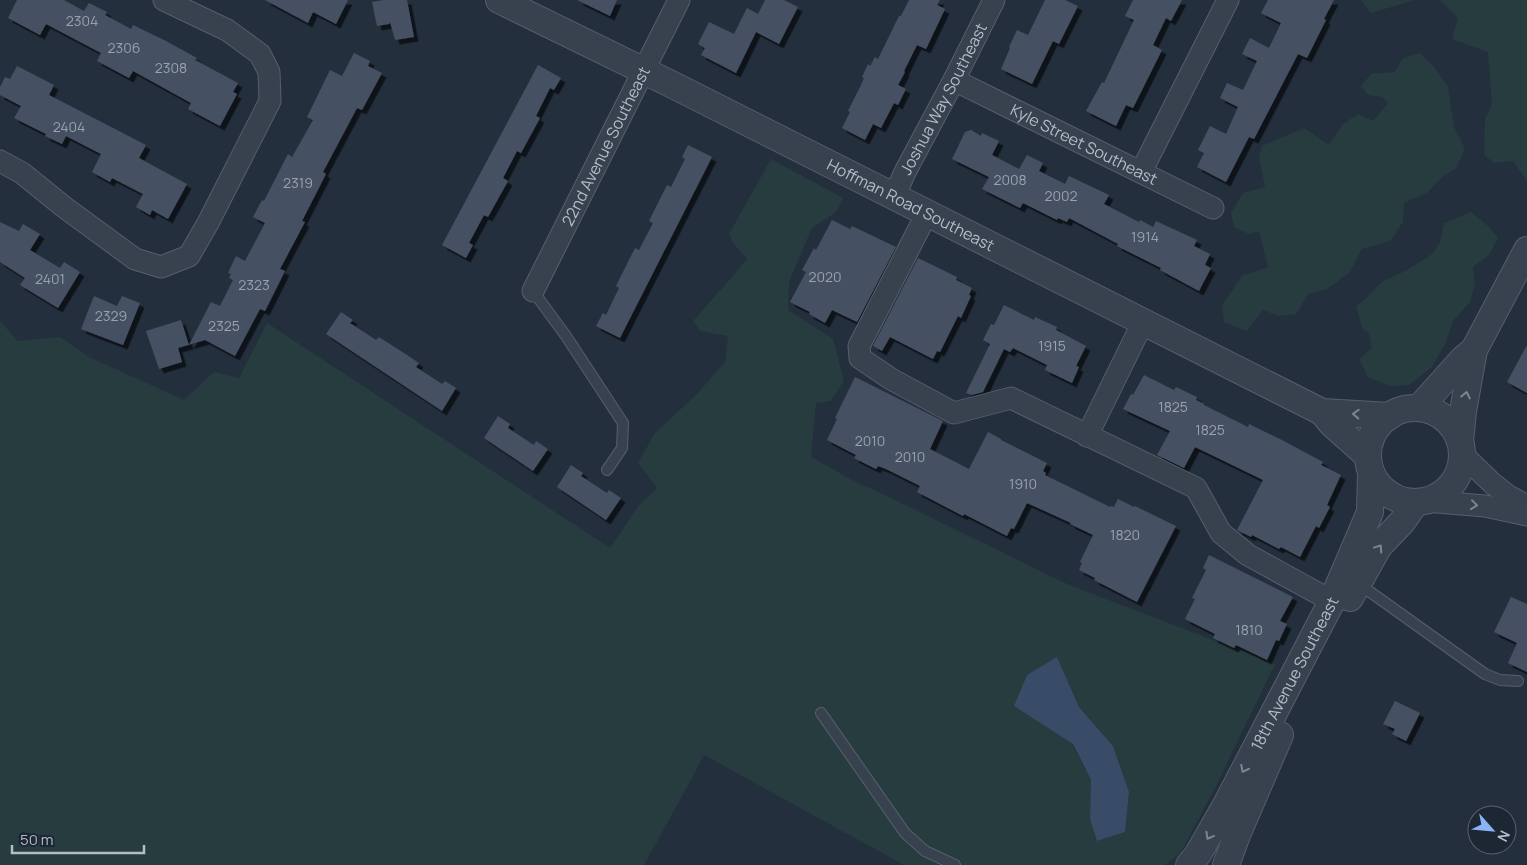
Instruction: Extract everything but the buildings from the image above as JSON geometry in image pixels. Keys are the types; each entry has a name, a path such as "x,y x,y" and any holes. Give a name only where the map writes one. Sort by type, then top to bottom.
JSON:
{"street":[{"path":"0,161 22,173 64,207 135,259 161,267 188,256 208,224 270,101 269,72 260,54 227,30 164,0"},
{"name":"Hoffman Road Southeast","path":"498,0 644,71 1322,412 1390,416"},
{"name":"22nd Avenue Southeast","path":"532,291 679,0"},
{"name":"Joshua Way Southeast","path":"894,197 905,172 994,0"},
{"path":"1141,172 1228,0"},
{"name":"Kyle Street Southeast","path":"954,80 1213,208"},
{"path":"927,213 859,346 860,358 891,379 954,413 1011,398 1196,488 1221,533 1248,555 1332,601"},
{"path":"1421,502 1442,494 1457,477 1463,411 1474,350 1527,250"},
{"path":"1088,436 1143,322"},
{"path":"1419,408 1463,359 1474,350"},
{"path":"1527,506 1507,495 1492,483 1461,448 1454,429 1436,412 1419,408 1404,410 1390,416 1378,426 1374,433 1371,440 1370,464 1379,485 1389,495 1402,501 1486,506 1527,515"},
{"name":"Hoffman Road Southeast","path":"1322,412 1370,464"},
{"name":"18th Avenue Southeast","path":"1189,865 1198,854 1226,805 1332,601 1370,512 1370,464"},
{"name":"18th Avenue Southeast","path":"1226,865 1282,730 1323,647 1379,546 1421,502"}],"lane":[{"path":"532,291 566,336 623,423 622,448 607,470"},
{"path":"1358,584 1485,674 1500,680 1518,681"},
{"path":"821,713 905,832 925,851 955,865"}],"green space":[{"path":"1361,0 1415,0 1371,13"},
{"path":"1440,0 1527,0 1527,181 1513,161 1494,163 1484,155 1485,119 1492,104 1488,52 1452,39 1458,18"},
{"path":"1420,53 1434,67 1448,87 1454,127 1465,149 1456,168 1442,177 1428,192 1404,203 1403,222 1390,241 1362,249 1349,273 1327,289 1308,294 1296,314 1279,316 1263,310 1247,331 1224,322 1222,305 1242,276 1268,267 1259,231 1249,234 1234,227 1231,213 1243,193 1265,187 1259,157 1262,146 1304,128 1329,145 1342,125 1358,114 1373,121 1388,103 1382,97 1368,95 1361,86 1371,74 1395,72 1402,59"},
{"path":"771,159 843,198 836,212 812,228 789,282 788,310 833,339 844,381 831,401 816,403 811,457 854,481 1067,584 1275,664 1217,784 1181,852 1165,865 904,865 704,755 644,865 0,865 0,321 18,341 60,337 89,357 184,400 214,372 239,378 267,323 610,548 639,505 657,488 638,463 655,433 698,393 725,362 728,336 700,331 693,321 747,259 734,244 729,234","holes":["1057,657 1079,707 1113,746 1129,792 1125,832 1097,841 1090,819 1091,780 1072,744"]},
{"path":"1471,212 1488,226 1498,238 1489,255 1473,267 1475,284 1470,302 1453,321 1446,342 1432,367 1409,385 1389,386 1368,377 1359,359 1372,348 1369,333 1362,328 1356,306 1382,282 1407,270 1432,254 1440,242 1444,223"}],"water":[{"path":"1057,657 1079,707 1113,746 1129,792 1125,832 1097,841 1090,819 1091,780 1073,744 1014,706 1027,675"}]}
